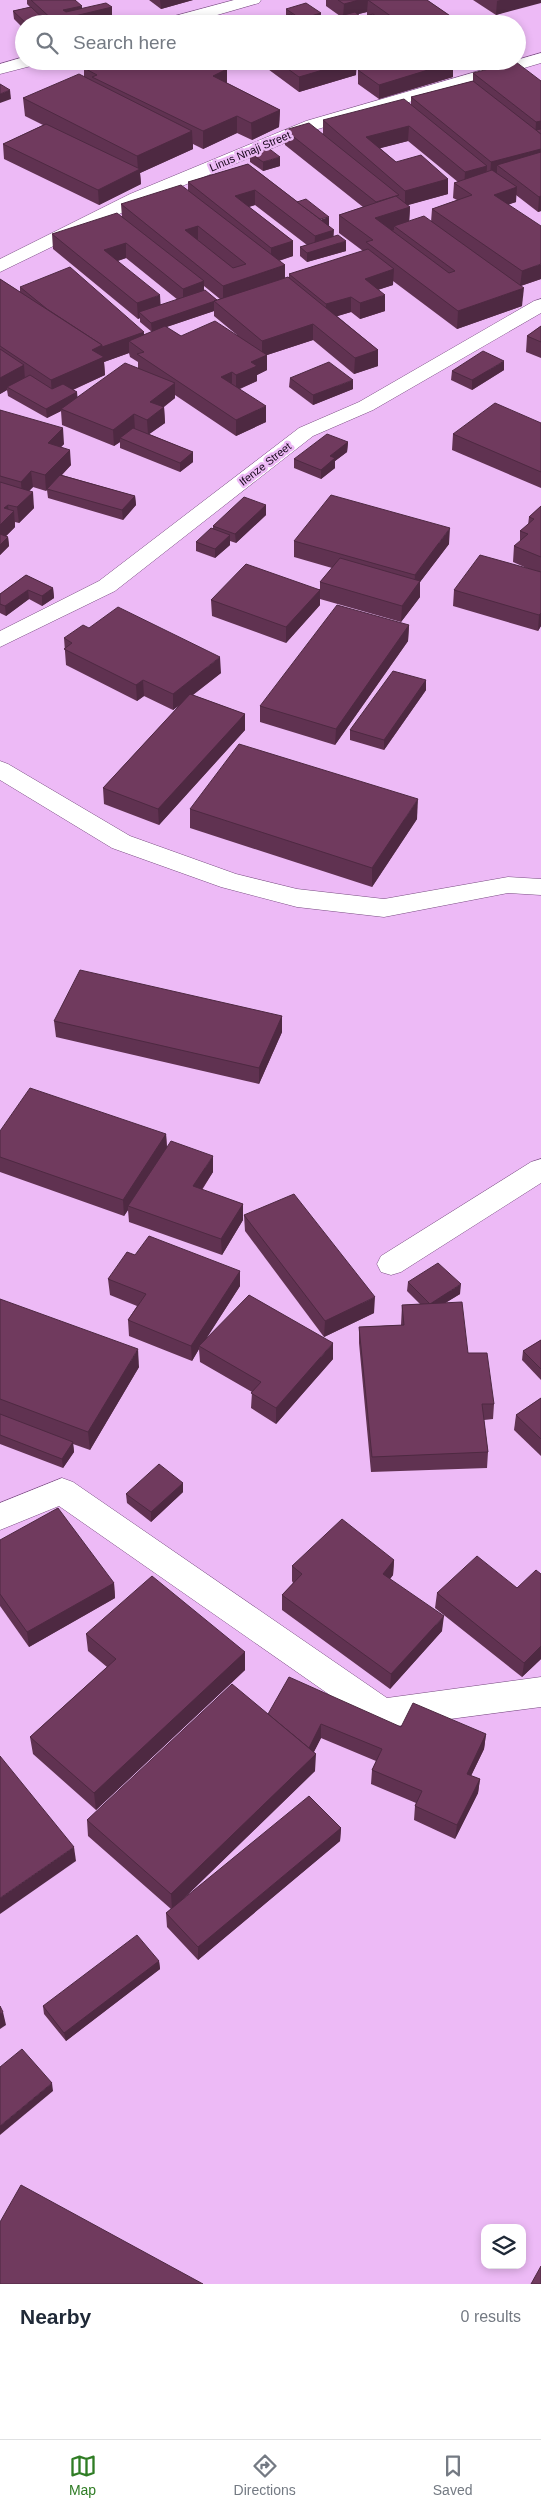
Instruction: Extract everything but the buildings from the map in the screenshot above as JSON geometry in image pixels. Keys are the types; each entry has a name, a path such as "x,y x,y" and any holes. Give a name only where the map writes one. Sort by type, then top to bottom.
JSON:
{"street":[{"path":"199,15 253,0"},
{"name":"Linus Nnaji Street","path":"526,62 541,58"},
{"path":"0,69 15,65"},
{"name":"Linus Nnaji Street","path":"0,266 137,198 312,125 500,70"},
{"name":"Ifenze Street","path":"0,640 107,586 306,432 366,406 541,306"},
{"path":"0,770 121,842 230,880 297,898 384,908 508,885 541,887"},
{"path":"391,1264 541,1169"},
{"path":"0,1517 62,1491 382,1713 541,1692"}]}
